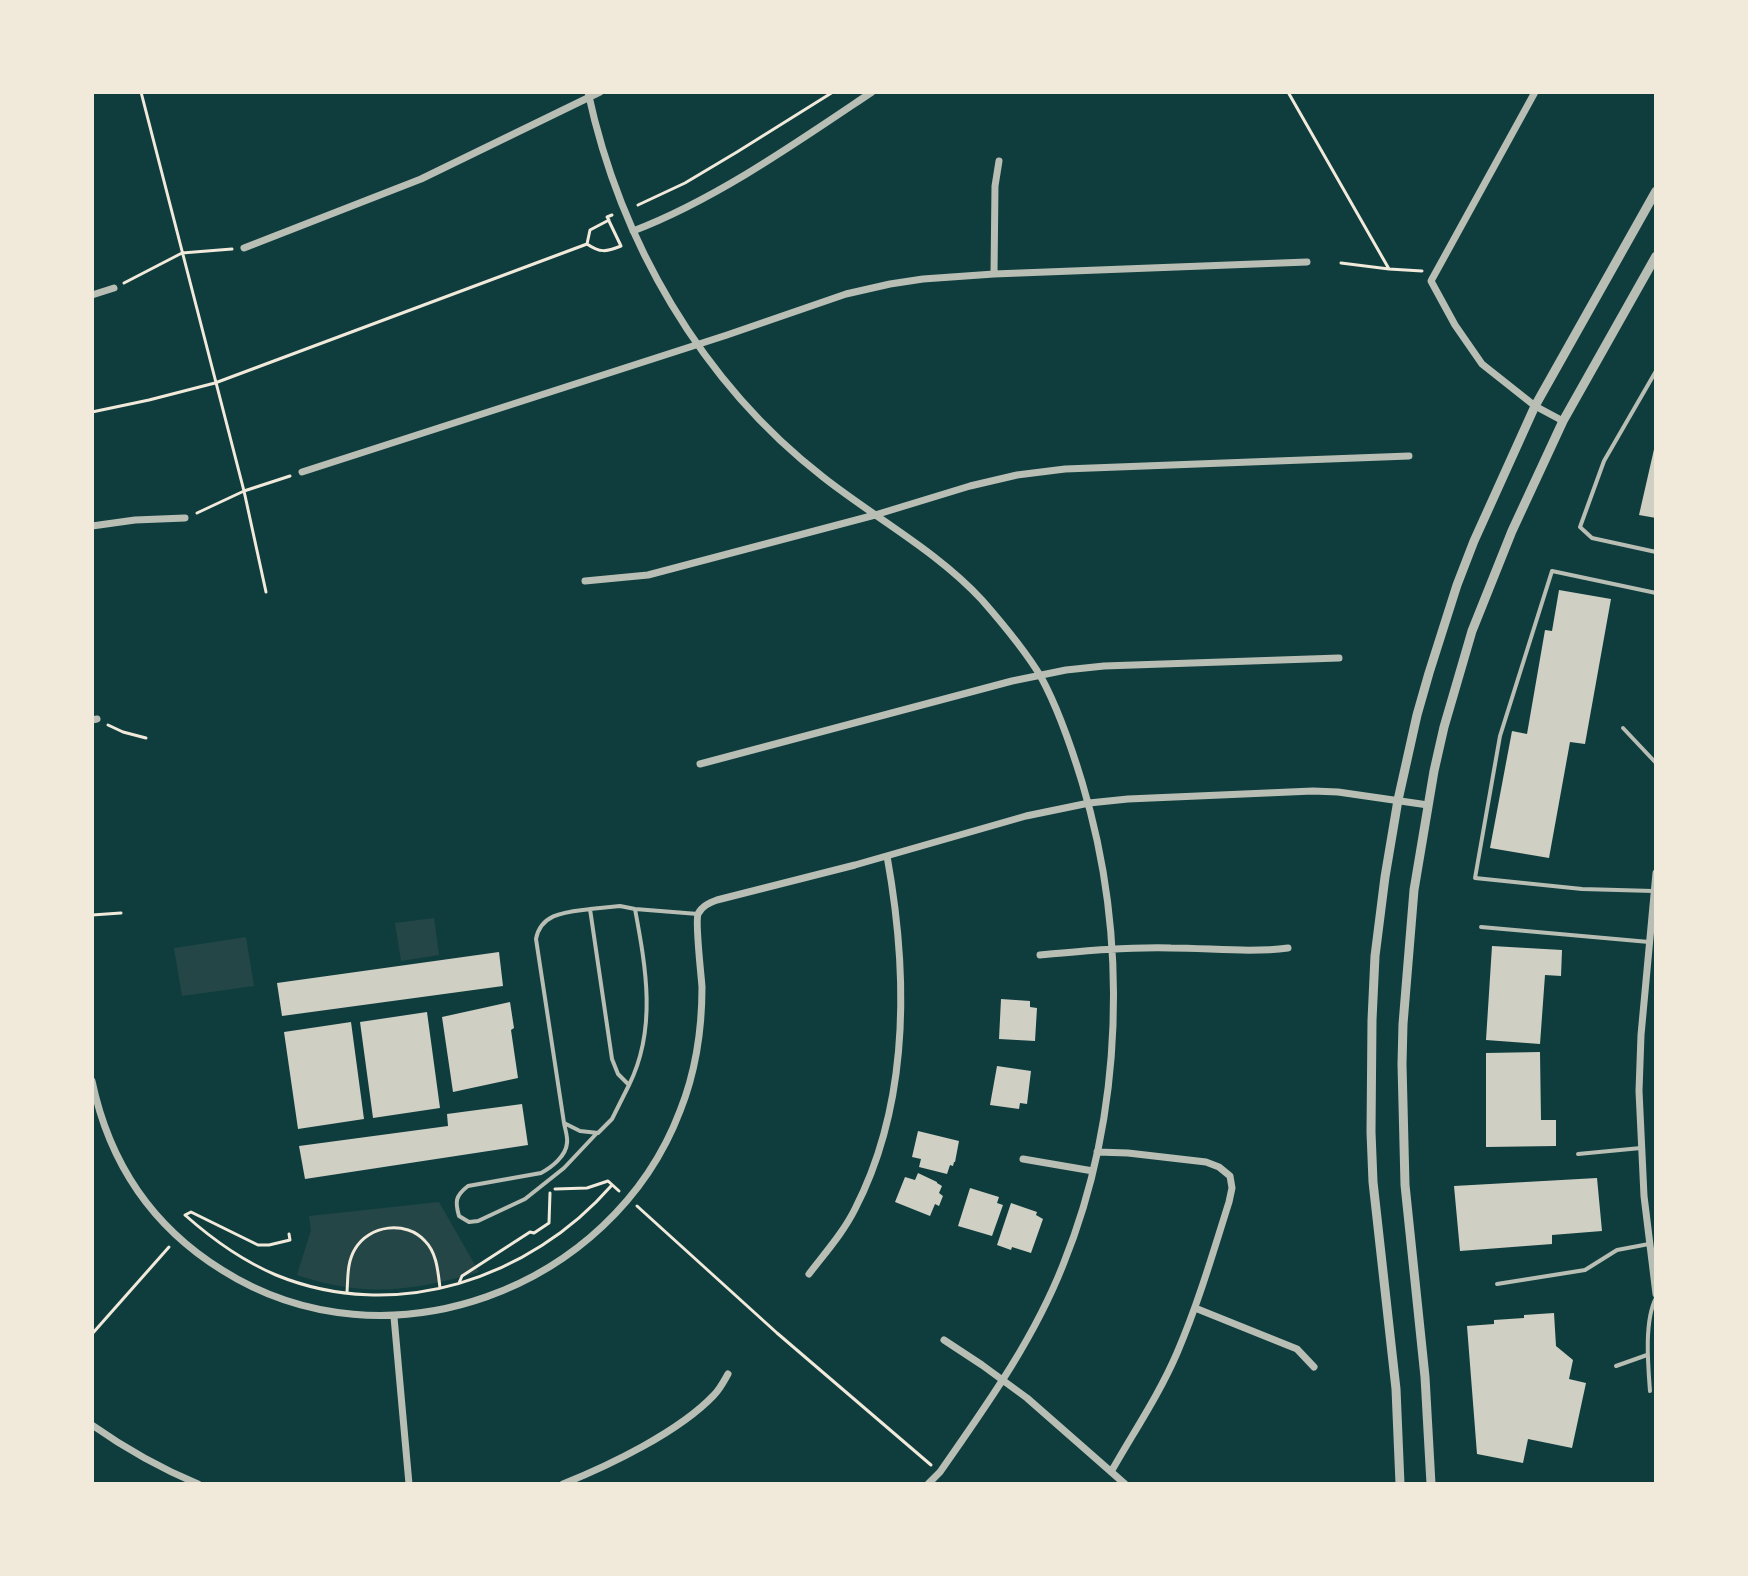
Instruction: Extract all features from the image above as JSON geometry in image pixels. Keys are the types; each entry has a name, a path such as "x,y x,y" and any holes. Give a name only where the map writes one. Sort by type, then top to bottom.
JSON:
{"street":[{"path":"244,248 421,179 588,95 600,92"},
{"path":"633,231 713,193 872,92"},
{"path":"1535,92 1431,281 1455,325 1482,364 1535,406 1563,421"},
{"path":"588,95 611,174 633,231 664,293 697,345 746,406 786,447 951,571 1001,623 1039,675 1072,746 1095,825 1106,884 1114,966 1112,1039 1093,1171 1063,1267 1037,1323 1004,1380 940,1472 928,1484"},
{"path":"994,274 995,186 999,161"},
{"path":"1400,1484 1396,1389 1371,1132 1375,956 1398,800 1417,715 1457,585 1498,487 1535,406 1656,191"},
{"path":"1431,1484 1425,1377 1405,1185 1402,1064 1412,902 1428,805 1444,727 1472,631 1512,531 1563,421 1656,256"},
{"path":"302,472 865,289 923,279 994,274 1307,262"},
{"path":"92,295 114,288"},
{"path":"585,581 648,575 1017,475 1065,469 1409,456"},
{"path":"92,526 185,518"},
{"path":"700,764 1066,670 1339,658"},
{"path":"92,1081 105,1132 133,1186 178,1238 204,1259 268,1295 343,1314 394,1317 445,1309 524,1281 556,1263 591,1237 642,1181 670,1136 695,1062 702,998 698,914 705,905 1026,816 1089,803 1313,791 1428,805"},
{"path":"809,1274 847,1223 859,1200 884,1131 893,1088 901,971 887,856"},
{"path":"1656,873 1639,1091 1641,1148 1656,1296"},
{"path":"1040,955 1112,948 1264,951 1288,948"},
{"path":"1097,1152 1206,1162 1230,1176 1232,1188 1195,1308 1176,1356 1111,1472"},
{"path":"1023,1159 1093,1171"},
{"path":"1195,1308 1297,1349 1314,1367"},
{"path":"394,1317 409,1484"},
{"path":"944,1340 1027,1398 1125,1484"},
{"path":"563,1484 629,1453 681,1422 715,1394 728,1374"},
{"path":"92,1425 125,1448 198,1484"}],"lane":[{"path":"1656,371 1604,461 1580,527 1592,538 1656,552"},
{"path":"1653,891 1582,889 1475,878 1500,736 1552,571 1656,593"},
{"path":"1623,728 1656,763"},
{"path":"635,909 648,1002 647,1026 636,1071 612,1119 564,1168 525,1199 478,1221 469,1222 459,1216 456,1204 459,1192 468,1186 541,1173 560,1158 567,1145 536,939 542,924 550,917 567,912 620,906 698,914"},
{"path":"590,909 612,1059 618,1074 629,1085"},
{"path":"1481,927 1649,942"},
{"path":"1647,962 1656,963"},
{"path":"564,1123 580,1131 598,1133"},
{"path":"1578,1154 1641,1148"},
{"path":"1497,1284 1585,1270 1617,1250 1649,1244"},
{"path":"1650,1391 1647,1355 1652,1306 1656,1296"},
{"path":"1616,1366 1647,1355"}],"path":[{"path":"141,92 244,491 266,592"},
{"path":"647,202 737,152 833,92"},
{"path":"1288,92 1389,269"},
{"path":"608,218 621,246 596,251 587,244 590,230 608,218"},
{"path":"92,412 215,383 587,244"},
{"path":"114,288 182,253 244,248"},
{"path":"1341,263 1437,272"},
{"path":"185,518 244,491 302,472"},
{"path":"94,720 146,738"},
{"path":"92,915 121,913"},
{"path":"289,1234 290,1240 258,1245 191,1212 185,1215 232,1252 276,1275 347,1292 401,1294 440,1288 486,1276 517,1262 581,1218 612,1185 608,1181 587,1188 551,1190 549,1223 462,1276 459,1283"},
{"path":"645,1213 777,1333 919,1455"},
{"path":"347,1292 348,1272 356,1247 366,1236 392,1228 405,1229 426,1242 438,1268 440,1288"},
{"path":"92,1334 163,1256"}],"shaded area":[{"path":"434,918 439,955 401,961 395,923"},
{"path":"246,937 254,986 182,996 174,948"},
{"path":"439,1202 479,1272 432,1284 388,1289 345,1287 297,1275 311,1230 309,1216"}],"building":[{"path":"1656,445 1656,518 1639,515"},
{"path":"1559,590 1611,599 1585,744 1570,742 1549,858 1490,848 1512,731 1527,734 1545,630 1552,631"},
{"path":"1492,946 1562,950 1561,976 1545,975 1540,1044 1486,1040"},
{"path":"499,952 503,986 282,1016 277,983"},
{"path":"1001,999 1030,1001 1030,1007 1037,1008 1035,1041 999,1039"},
{"path":"510,1002 518,1078 453,1092 442,1017"},
{"path":"427,1012 440,1108 373,1118 360,1022"},
{"path":"351,1022 364,1119 298,1129 284,1032"},
{"path":"1540,1052 1541,1120 1556,1120 1556,1146 1486,1147 1486,1053"},
{"path":"997,1066 1031,1071 1027,1104 1020,1103 1019,1109 990,1105"},
{"path":"522,1104 528,1145 305,1179 299,1146 448,1126 447,1114"},
{"path":"918,1131 959,1141 955,1162 953,1166 950,1165 947,1174 919,1167 921,1159 912,1157"},
{"path":"918,1173 942,1186 939,1193 943,1196 939,1206 935,1204 930,1216 895,1202 905,1177 915,1180"},
{"path":"1597,1178 1602,1231 1552,1235 1552,1244 1460,1251 1454,1186"},
{"path":"970,1188 999,1197 997,1203 1003,1205 992,1236 958,1226"},
{"path":"1011,1203 1037,1212 1036,1215 1043,1219 1031,1253 997,1245"},
{"path":"1554,1313 1556,1346 1573,1360 1569,1379 1586,1383 1572,1448 1528,1439 1523,1463 1477,1454 1467,1326 1494,1324 1494,1320 1524,1318 1524,1315"}]}
